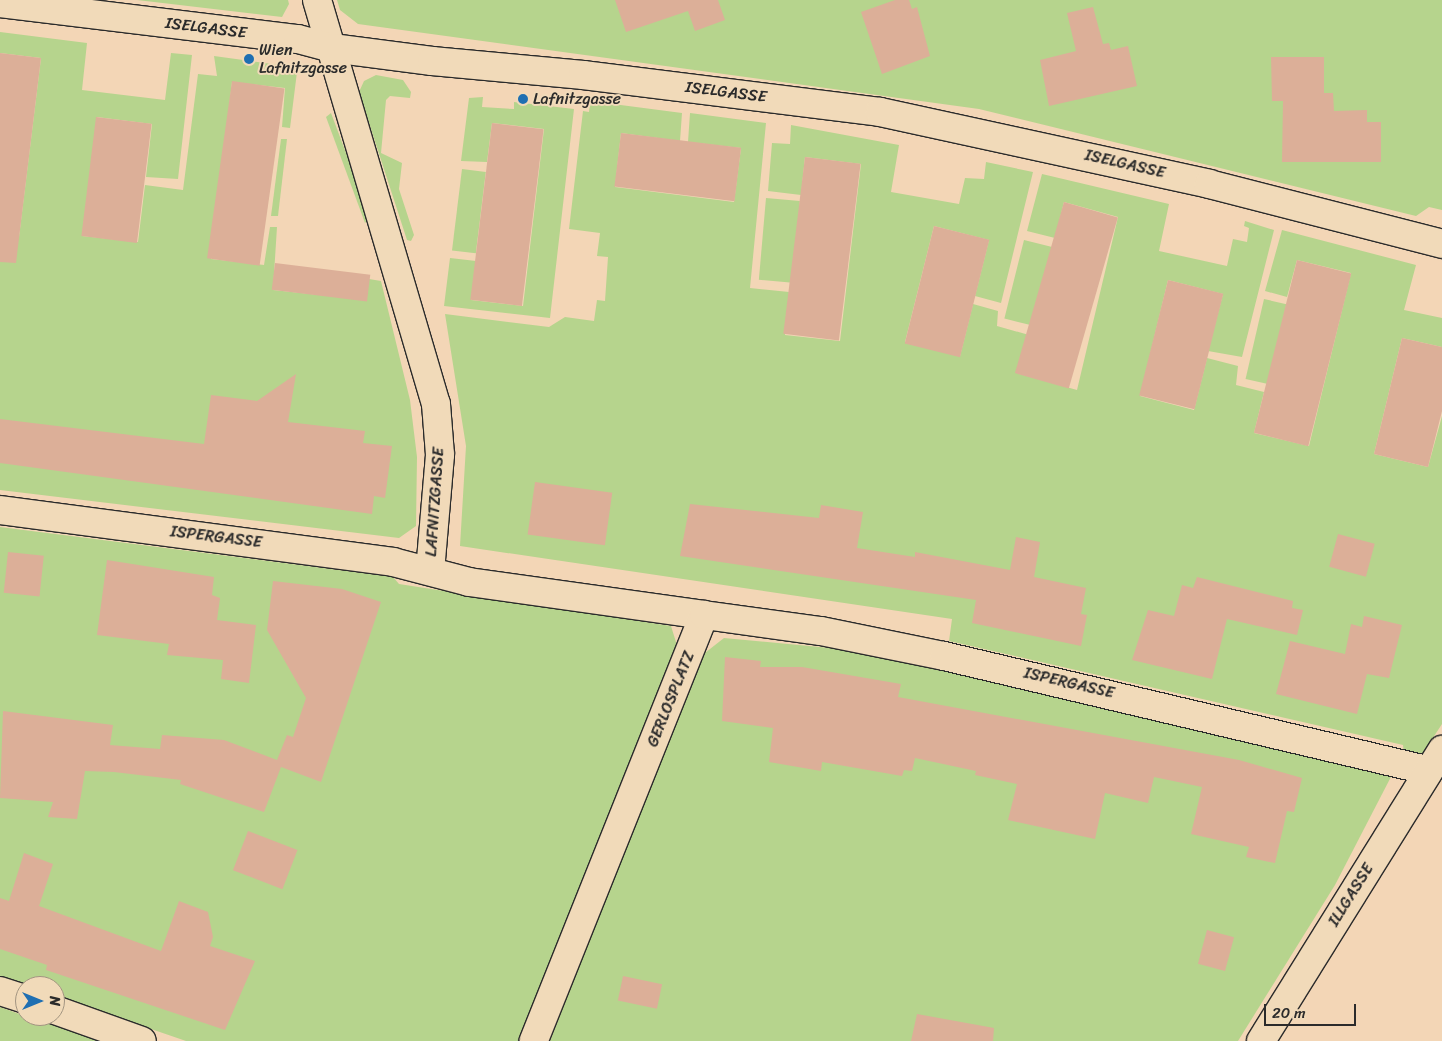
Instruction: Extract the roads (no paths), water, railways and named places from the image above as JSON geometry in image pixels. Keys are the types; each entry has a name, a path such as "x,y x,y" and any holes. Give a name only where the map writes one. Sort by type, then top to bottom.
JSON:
{"street":[{"name":"LAFNITZGASSE","path":"317,0 436,404 440,455 430,571"},
{"name":"ISELGASSE","path":"0,3 298,39 332,48 880,112 1180,177 1442,244"},
{"name":"ISPERGASSE","path":"0,510 239,539 430,571"},
{"path":"430,571 469,582 704,615"},
{"name":"ISPERGASSE","path":"704,615 820,631 1435,760"},
{"name":"GERLOSPLATZ","path":"534,1041 704,615"},
{"name":"ILLGASSE","path":"1261,1041 1435,760"},
{"path":"0,991 15,996"},
{"path":"65,1014 142,1041"}],"place":[{"name":"Wien Lafnitzgasse","path":"249,59"},
{"name":"Lafnitzgasse","path":"523,99"}]}
